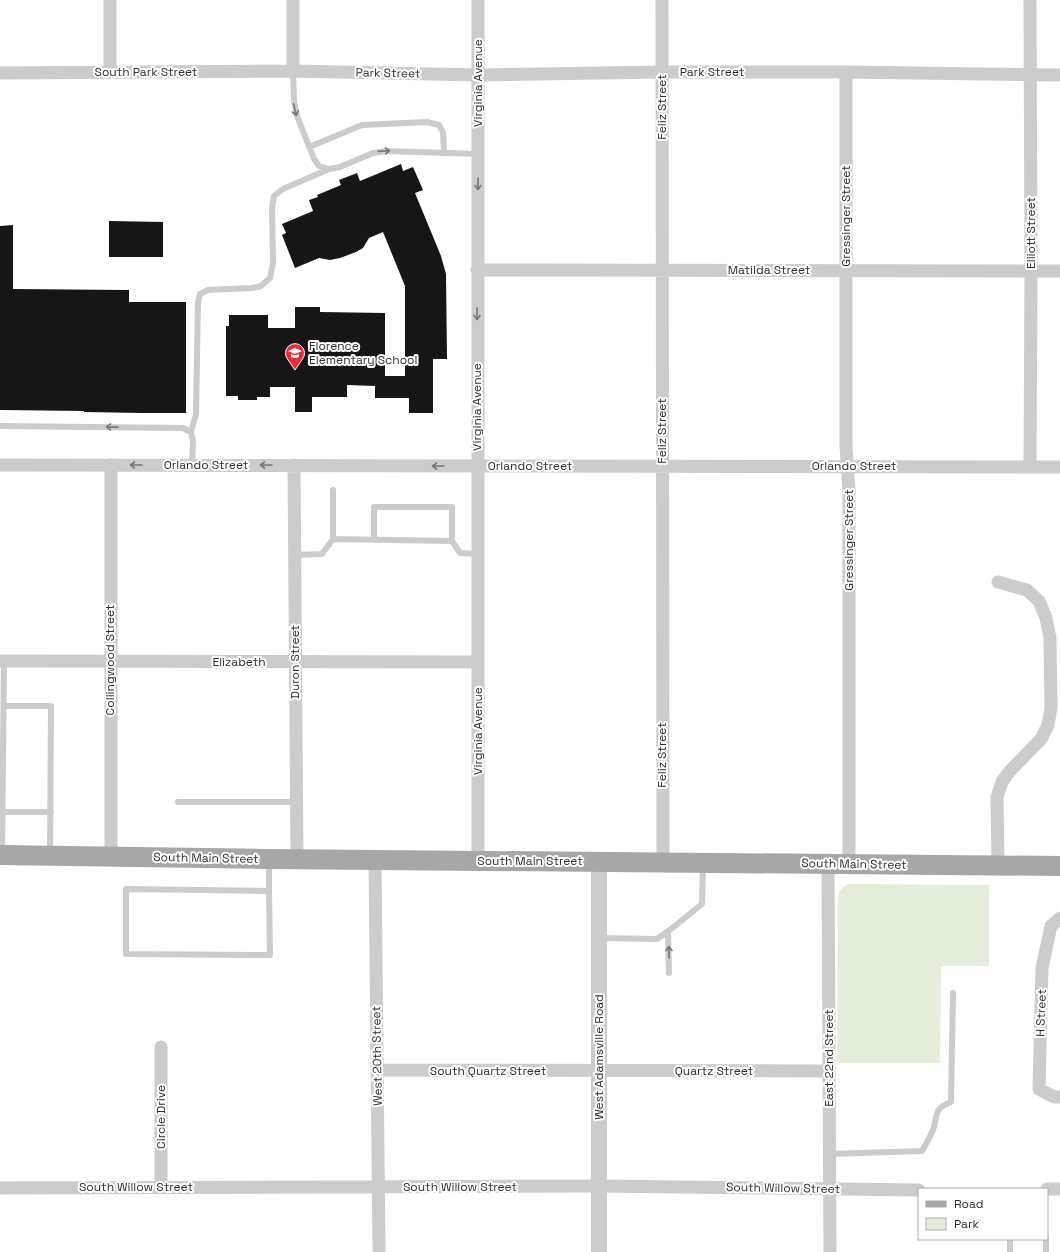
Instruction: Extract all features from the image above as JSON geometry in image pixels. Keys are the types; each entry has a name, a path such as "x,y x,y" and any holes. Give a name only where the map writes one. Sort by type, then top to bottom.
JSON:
{"main road":[{"name":"South Main Street","path":"1,855 269,859 1060,866"}],"street":[{"path":"110,0 110,72"},
{"path":"292,71 293,0"},
{"name":"Virginia Avenue","path":"478,0 478,861"},
{"name":"Feliz Street","path":"662,0 662,862"},
{"name":"Elliott Street","path":"1030,0 1030,466"},
{"name":"South Park Street","path":"0,73 292,71"},
{"name":"Park Street","path":"292,71 478,75 662,72 846,72 1060,75"},
{"name":"Gressinger Street","path":"846,72 846,445 849,491 848,864"},
{"name":"Matilda Street","path":"477,270 1060,271"},
{"name":"Collingwood Street","path":"111,464 111,856"},
{"name":"Orlando Street","path":"0,465 1060,466"},
{"name":"Duron Street","path":"294,465 297,859"},
{"path":"998,582 1027,590 1039,601 1042,607 1050,638 1051,708 1048,725 1041,739 1009,772 1002,782 997,797 998,866"},
{"name":"Elizabeth","path":"2,661 478,662"},
{"name":"West 20th Street","path":"375,860 379,1252"},
{"name":"West Adamsville Road","path":"598,1252 600,862"},
{"name":"East 22nd Street","path":"828,864 830,1252"},
{"name":"H Street","path":"1060,918 1051,926 1042,968 1039,1089 1054,1097 1060,1097"},
{"name":"Circle Drive","path":"161,1047 161,1187"},
{"name":"South Quartz Street","path":"377,1070 599,1071"},
{"name":"Quartz Street","path":"599,1071 829,1071"},
{"name":"South Willow Street","path":"0,1188 598,1186 918,1190"},
{"path":"1048,1190 1060,1189"}],"lane":[{"path":"292,71 294,102 297,116 314,159 319,166 329,169"},
{"path":"309,147 362,125 427,122 439,125 443,132 444,152"},
{"path":"192,465 193,441 191,432 196,414 198,302 200,294 208,290 252,288 261,286 270,278 273,263 272,208 274,196 283,189 329,169 340,167 373,153 386,151 478,154"},
{"path":"0,426 183,428 191,432"},
{"path":"294,555 322,554 333,539 333,490"},
{"path":"374,540 374,508 452,508 452,541 460,553 477,554"},
{"path":"333,539 452,541"},
{"path":"1,855 4,706 2,661"},
{"path":"4,706 51,706 50,855"},
{"path":"178,802 297,802"},
{"path":"3,812 51,812"},
{"path":"269,859 270,955 126,954 126,889 269,891"},
{"path":"599,938 657,939 702,904 703,863"},
{"path":"668,931 669,973"},
{"path":"830,1154 922,1151 933,1130 936,1115 942,1105 951,1102 953,993"},
{"path":"1010,1240 1010,1252"},
{"path":"1046,1240 1046,1252"}],"green space":[{"path":"848,884 989,885 989,966 941,966 940,1063 837,1063 838,895 841,889"}],"building":[{"path":"401,164 403,171 413,167 423,190 415,193 441,256 446,274 447,359 433,359 433,413 409,413 409,398 375,398 375,386 347,385 347,397 312,397 312,412 295,412 295,387 270,387 270,397 257,397 257,400 238,400 238,396 226,396 226,326 229,326 229,315 268,315 268,328 295,328 295,307 320,307 320,312 385,313 385,376 405,376 405,286 383,232 369,238 363,248 356,252 330,260 319,258 295,268 282,235 286,233 282,224 313,211 309,200 341,185 339,180 357,173 360,181"},
{"path":"109,221 163,222 163,257 109,257"},
{"path":"13,225 13,289 129,290 129,302 186,302 186,413 0,410 0,226"}],"place":[{"name":"Florence Elementary School","path":"295,370"}]}
